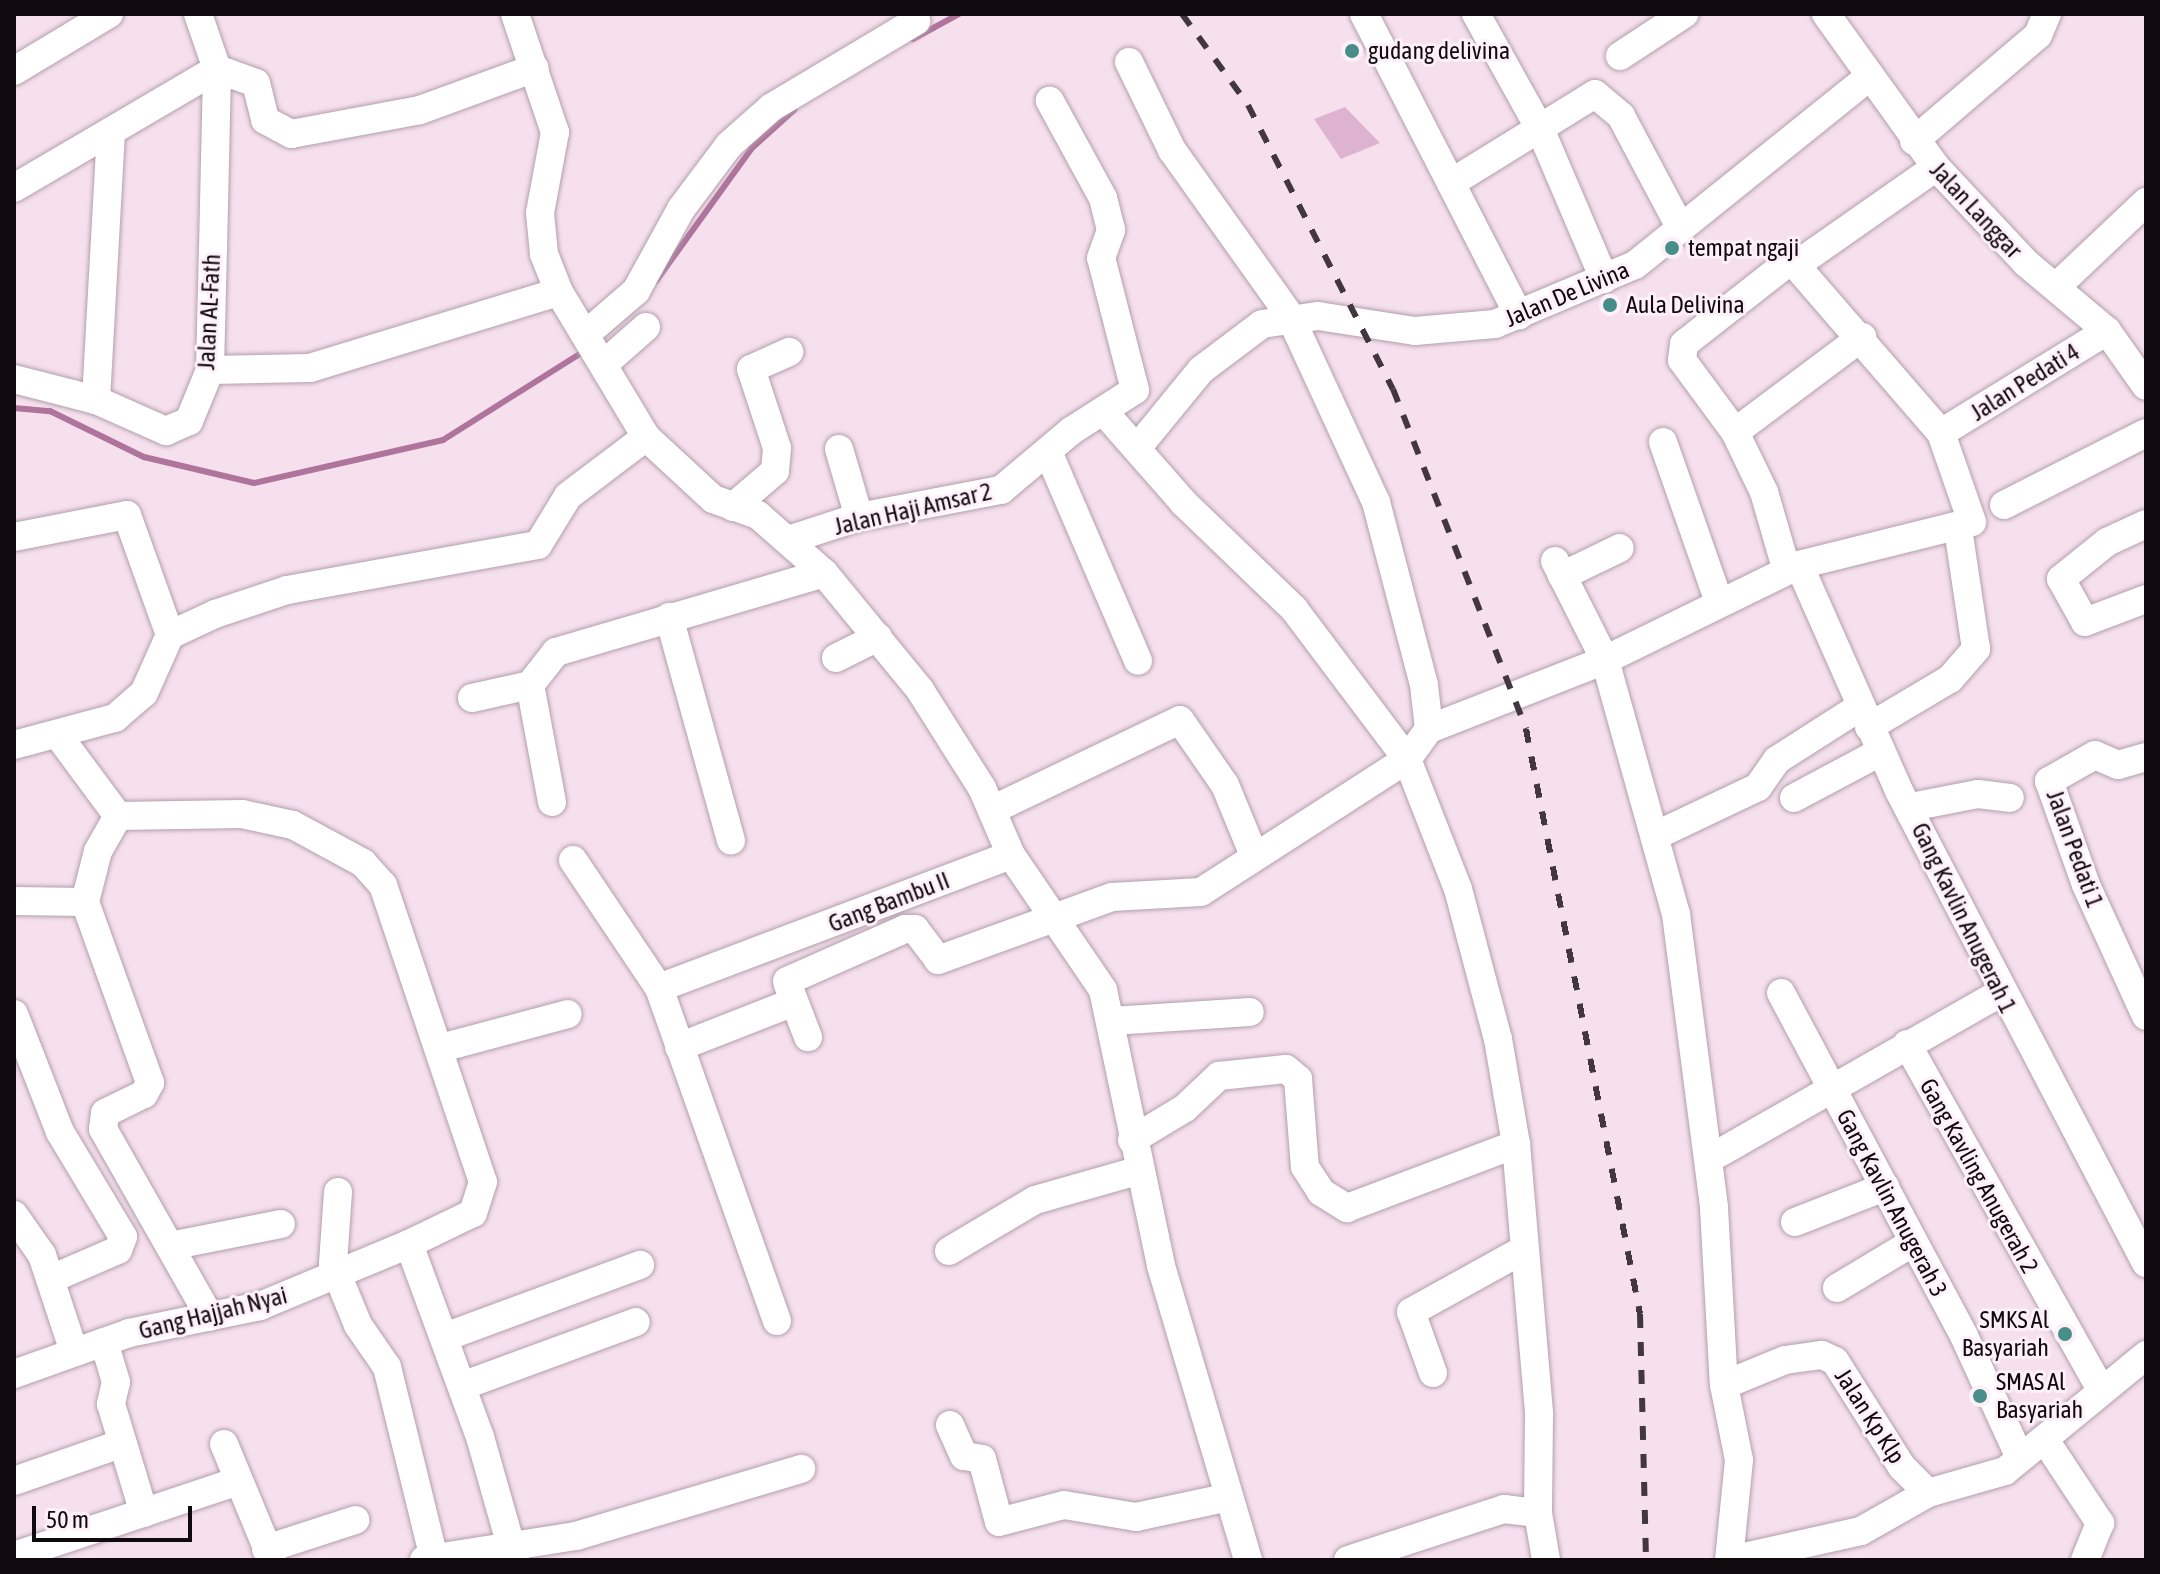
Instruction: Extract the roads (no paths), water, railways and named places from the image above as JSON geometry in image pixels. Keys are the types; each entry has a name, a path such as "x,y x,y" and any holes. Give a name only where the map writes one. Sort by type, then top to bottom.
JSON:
{"street":[{"path":"14,71 109,14"},
{"name":"Jalan AL-Fath","path":"14,379 96,400 176,431 189,421 210,370 217,69 198,14"},
{"path":"515,14 555,132 540,213 544,254 559,292 646,437 713,499 791,539 878,637 920,690 992,810 1011,855 1095,975 1112,1021 1137,1171 1248,1560"},
{"path":"1364,14 1519,316"},
{"path":"1476,14 1541,131 1604,279"},
{"path":"1620,56 1684,14"},
{"name":"Jalan Langgar","path":"1826,14 1914,141 1936,167 2056,287 2107,331 2146,386"},
{"path":"1914,141 2038,35 2047,14"},
{"path":"595,348 636,291 681,209 729,145 772,107 916,21"},
{"path":"1129,62 1172,150 1290,316 1376,502 1429,729"},
{"path":"14,188 217,69 256,83 265,120 291,134 420,110 535,68"},
{"name":"Jalan De Livina","path":"1138,447 1243,333 1290,316 1415,331 1519,316 1652,255 1869,77"},
{"path":"1451,183 1541,131 1585,98 1603,96 1681,229"},
{"name":"Jalan Haji Amsar 2","path":"791,539 859,517 1001,490 1049,454 1071,431 1105,413 1135,390 1101,258 1111,225 1099,187 1050,101"},
{"path":"96,400 111,131"},
{"name":"Gang Kavlin Anugerah 1","path":"1936,167 1799,263 1780,262 1684,344 1682,360 1735,432 1764,492 1793,568 1869,729 1911,807 2000,993 2146,1263"},
{"path":"2056,287 2146,202"},
{"path":"679,1047 790,992 905,929 915,929 938,960 1059,920 1127,893 1201,892 1253,853 1407,759 1429,729 1605,660 1793,568 1972,522 1941,433 1799,263"},
{"path":"210,370 310,368 559,292"},
{"path":"595,348 646,327"},
{"name":"Jalan Pedati 4","path":"1941,433 2107,331"},
{"path":"1735,432 1862,337"},
{"path":"733,507 775,471 777,448 751,369 789,352"},
{"path":"1105,413 1184,503 1294,609 1407,759 1458,889 1516,1144 1539,1415 1538,1513 1546,1560"},
{"path":"2004,505 2146,433"},
{"path":"14,745 115,718 135,702 170,635 287,590 538,545 568,496 646,437"},
{"path":"1663,442 1719,602"},
{"path":"839,449 859,517"},
{"path":"1049,454 1138,661"},
{"path":"14,537 127,515 170,635"},
{"path":"2146,524 2107,542 2061,579 2076,612 2094,624 2146,599"},
{"path":"1794,798 1869,729 1950,679 1976,649 1958,528"},
{"path":"1620,548 1559,569 1605,660 1659,834 1709,1159 1724,1385 1741,1483 1730,1560 1861,1531 1928,1493 2005,1471 2146,1355"},
{"path":"472,698 530,685 572,642 824,573"},
{"path":"669,617 731,841"},
{"path":"836,658 878,637"},
{"path":"530,685 552,802"},
{"path":"992,810 1180,720 1225,785 1253,853"},
{"path":"1659,834 1758,787 1777,760 1869,729"},
{"path":"58,735 118,816"},
{"name":"Jalan Pedati 1","path":"2146,757 2118,765 2095,755 2049,781 2086,885 2146,1016"},
{"path":"1911,807 1978,794 2010,798"},
{"path":"118,816 269,820 337,847 375,873 441,1048 568,1014"},
{"path":"118,816 98,851 85,902 150,1083 144,1094 105,1113 103,1129 210,1317"},
{"name":"Gang Bambu II","path":"659,988 1011,855"},
{"path":"573,860 659,988 777,1321"},
{"path":"14,901 85,902"},
{"path":"771,946 808,1037"},
{"name":"Gang Kavlin Anugerah 3","path":"1781,993 1885,1187 2020,1458"},
{"path":"1709,1159 2000,993"},
{"path":"1112,1021 1250,1012"},
{"path":"14,1014 60,1132 123,1237 118,1250 51,1279"},
{"name":"Gang Kavling Anugerah 2","path":"1907,1044 2101,1390"},
{"name":"Gang Hajjah Nyai","path":"14,1374 104,1342 210,1317 337,1278 473,1213 484,1197 441,1048"},
{"path":"1132,1140 1185,1108 1219,1076 1286,1069 1298,1079 1305,1167 1321,1192 1347,1208 1516,1144"},
{"path":"949,1251 1035,1200 1137,1171"},
{"path":"1795,1222 1885,1187"},
{"path":"338,1192 331,1246 337,1278 387,1367 429,1559 512,1551 576,1536 801,1469"},
{"path":"14,1215 51,1279 74,1352"},
{"path":"170,1246 281,1224"},
{"path":"1837,1288 1912,1243"},
{"path":"409,1244 462,1386 512,1551"},
{"path":"1433,1373 1411,1312 1523,1250"},
{"path":"445,1337 640,1265"},
{"path":"462,1386 636,1322"},
{"path":"104,1342 123,1443 144,1513"},
{"name":"Jalan Kp Klp","path":"1724,1385 1796,1358 1835,1361 1902,1467 1928,1493"},
{"path":"950,1425 964,1456 982,1459 999,1522 1064,1505 1136,1517 1229,1497"},
{"path":"2045,1440 2100,1523 2085,1560"},
{"path":"14,1481 123,1443"},
{"path":"224,1444 269,1554 355,1520"},
{"path":"14,1556 238,1481"},
{"path":"1348,1560 1504,1509 1538,1513"}],"waterway":[{"path":"913,39 959,14"},
{"path":"656,281 752,148 794,110"},
{"path":"14,408 50,411 144,457 254,483 443,440 586,350"}],"railway":[{"path":"1182,14 1248,105 1393,389 1526,729 1640,1314 1646,1560"}],"place":[{"name":"gudang delivina","path":"1352,51"},
{"name":"tempat ngaji","path":"1672,248"},
{"name":"Aula Delivina","path":"1610,305"},
{"name":"SMKS Al Basyariah","path":"2065,1334"},
{"name":"SMAS Al Basyariah","path":"1980,1396"}]}
